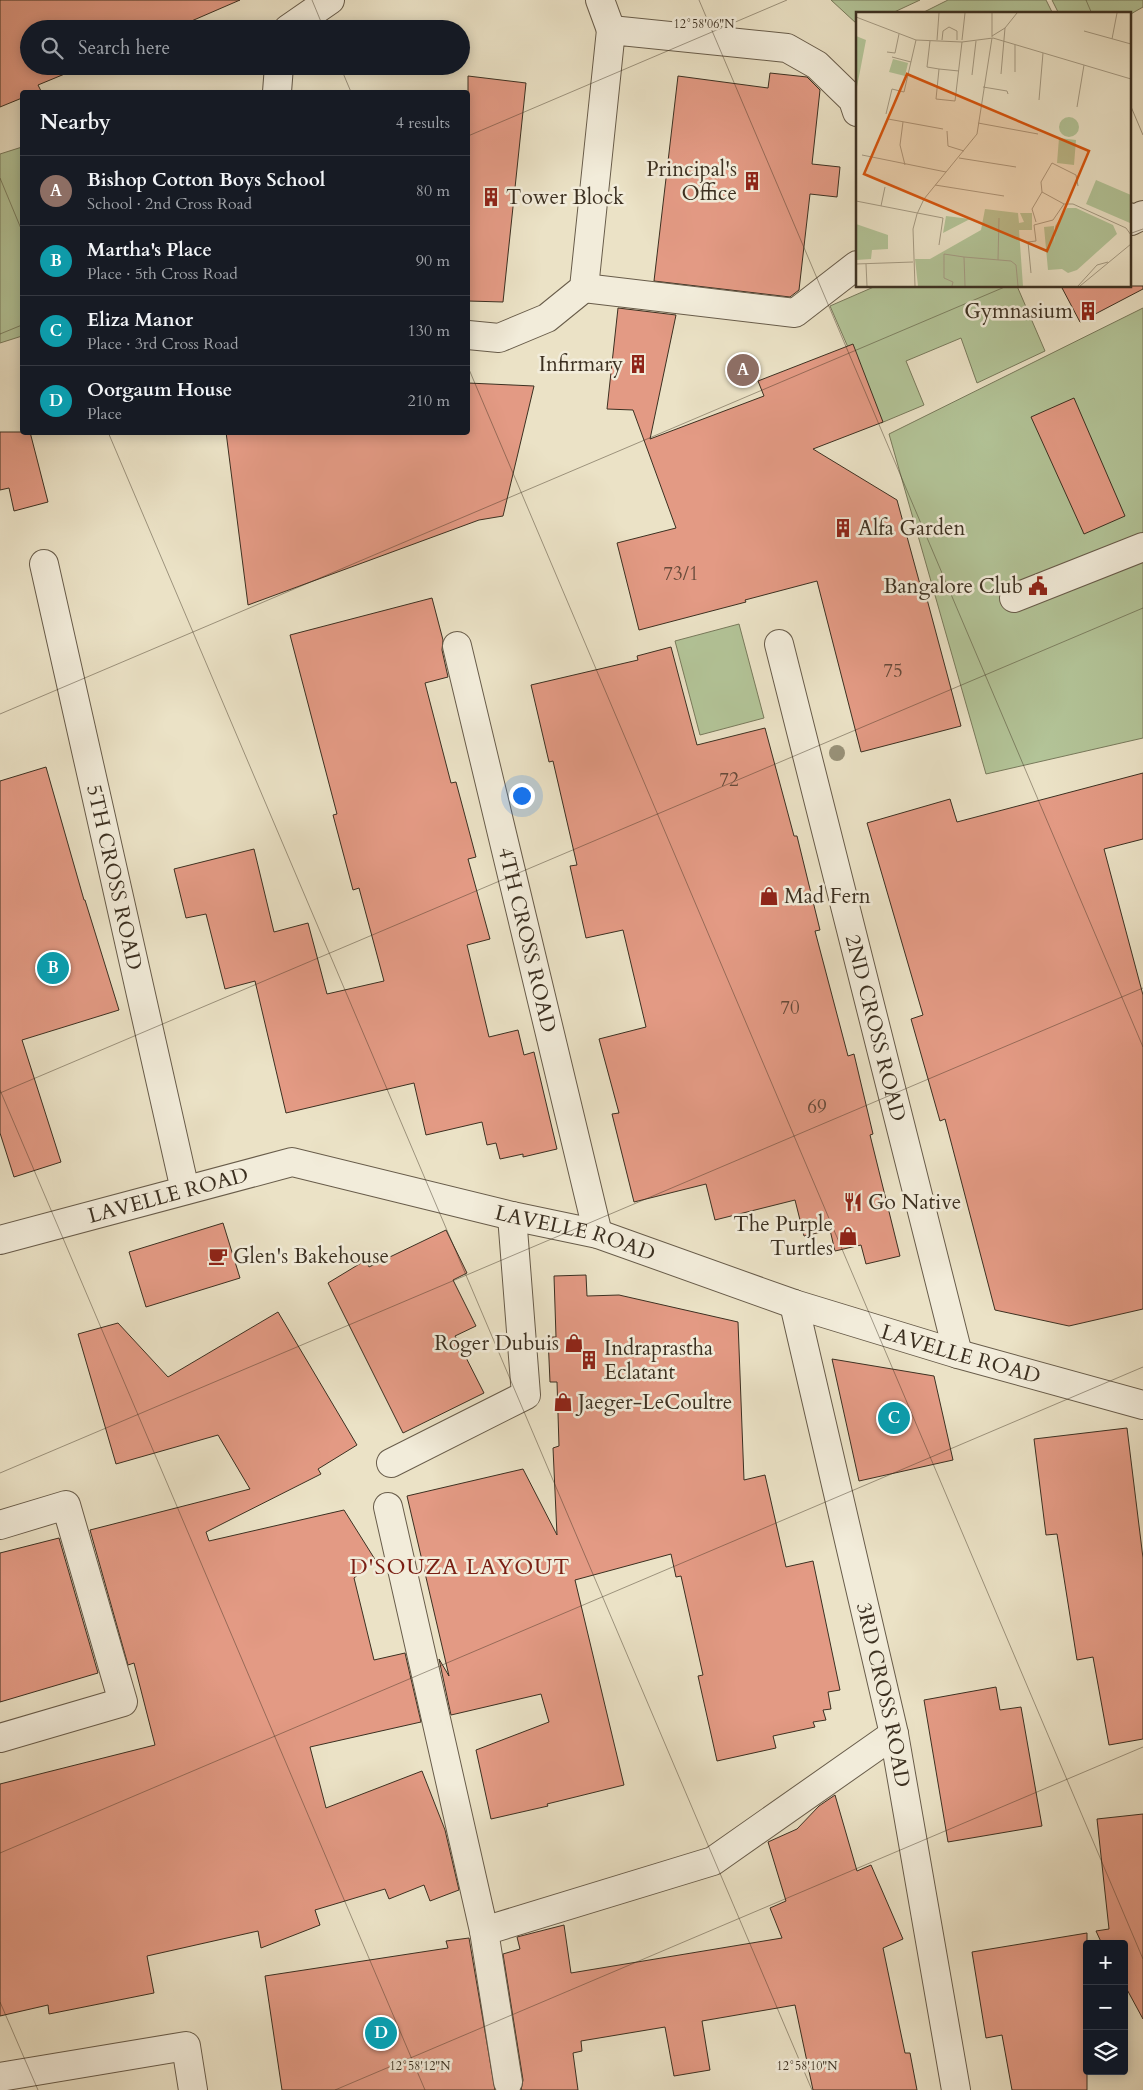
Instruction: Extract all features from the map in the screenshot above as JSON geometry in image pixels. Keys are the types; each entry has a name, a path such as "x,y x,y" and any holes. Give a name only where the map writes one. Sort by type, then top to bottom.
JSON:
{"street":[{"path":"301,20 330,0"},
{"path":"470,335 499,338 547,318 584,288 611,30 600,0"},
{"path":"611,30 787,48 817,65 853,100 856,109"},
{"path":"278,90 279,75"},
{"path":"1130,219 1131,221 1143,214"},
{"path":"584,288 796,313 856,266"},
{"path":"1014,598 1143,547"},
{"name":"5TH CROSS ROAD","path":"44,564 185,1190"},
{"name":"2ND CROSS ROAD","path":"779,644 958,1354"},
{"name":"4TH CROSS ROAD","path":"457,646 598,1234"},
{"name":"LAVELLE ROAD","path":"0,1240 292,1162 512,1216 598,1234 794,1304 958,1354 1143,1405"},
{"path":"390,1463 526,1395 512,1216"},
{"name":"3RD CROSS ROAD","path":"794,1304 894,1734 956,2090"},
{"path":"0,1524 66,1505 123,1702 0,1738"},
{"path":"388,1507 484,1931 508,2082"},
{"path":"484,1931 713,1861 894,1734"},
{"path":"0,2077 186,2046 193,2090"}],"green space":[{"path":"831,0 920,0 894,12 856,12 856,23"},
{"path":"948,0 1046,0 1052,12 924,12"},
{"path":"1052,0 1143,0 1143,7 1130,14 1130,12 1058,12"},
{"path":"20,148 20,337 0,343 0,154"},
{"path":"871,288 1018,288 1045,351 977,383 961,338 906,361 924,405 881,423 830,306"},
{"name":"Bangalore Club","path":"1143,308 1143,738 986,774 889,434"},
{"path":"739,624 764,718 700,735 675,641"}],"building":[{"path":"0,0 240,0 194,20 20,20 20,75 62,75 38,85 40,90 20,90 20,99 0,107"},
{"name":"Principal's Office","path":"770,73 807,77 820,90 812,164 840,167 837,197 810,194 799,290 790,297 654,281 678,76 768,88"},
{"name":"Tower Block","path":"468,76 526,83 503,302 470,301 470,90 468,90"},
{"name":"Gymnasium","path":"1130,286 1143,286 1143,289 1080,322 1062,288 1130,288"},
{"path":"618,308 676,315 650,439 764,396 758,381 853,344 883,422 813,449 897,500 921,588 924,588 961,726 861,752 817,581 639,630 617,543 676,528 633,410 607,409"},
{"path":"470,383 534,386 503,516 479,520 248,605 226,435 470,435"},
{"path":"1074,398 1125,516 1084,534 1031,417"},
{"path":"0,432 20,432 20,435 31,435 48,502 14,511 9,488 0,490"},
{"path":"432,598 443,640 442,650 448,677 425,683 451,783 456,782 476,857 468,859 490,939 467,945 489,1037 518,1030 524,1055 534,1052 557,1149 523,1157 523,1154 500,1159 496,1143 487,1145 482,1122 426,1135 414,1083 286,1113 255,981 225,989 206,914 186,918 174,869 254,849 274,932 308,923 327,994 384,981 359,888 353,890 333,815 337,814 290,635"},
{"path":"671,647 697,745 765,728 794,836 797,836 820,930 815,931 848,1056 854,1054 873,1134 870,1135 900,1256 866,1264 861,1245 835,1251 830,1230 804,1236 795,1200 715,1220 706,1184 634,1202 612,1114 619,1113 599,1039 646,1027 623,930 586,938 570,866 577,865 553,761 549,762 531,685 638,660 637,656"},
{"path":"46,767 84,900 119,1010 22,1040 61,1162 14,1177 0,1133 0,781"},
{"path":"1143,773 1143,839 1104,849 1143,995 1143,1309 1069,1326 995,1310 945,1119 940,1121 911,1019 923,1015 867,823 950,799 957,822"},
{"path":"223,1223 240,1278 146,1307 129,1252"},
{"path":"446,1230 467,1273 453,1280 476,1326 455,1336 484,1393 403,1433 328,1283 366,1260 369,1267"},
{"path":"586,1275 587,1296 619,1295 738,1322 744,1480 765,1475 786,1567 813,1561 840,1690 828,1692 831,1709 823,1710 826,1720 813,1722 815,1727 773,1736 776,1748 717,1761 698,1676 703,1675 681,1576 676,1577 671,1554 575,1580 624,1785 547,1804 548,1806 491,1819 476,1750 549,1722 541,1694 451,1715 439,1659 449,1676 407,1496 523,1469 557,1535 553,1448 559,1446 557,1382 550,1382 548,1337 556,1337 554,1276"},
{"path":"278,1312 357,1445 318,1469 321,1474 206,1532 209,1541 344,1510 376,1561 354,1578 374,1660 405,1653 421,1722 310,1747 326,1808 422,1771 445,1830 459,1890 430,1901 424,1885 389,1899 385,1889 315,1910 320,1925 261,1948 258,1931 147,1956 154,1993 49,2014 48,2005 0,2016 0,1784 155,1745 134,1663 128,1665 90,1530 250,1489 218,1435 116,1464 78,1334 118,1323 168,1377"},
{"path":"832,1359 934,1376 953,1460 859,1481"},
{"path":"1127,1428 1143,1558 1143,1739 1109,1745 1093,1657 1077,1660 1057,1534 1046,1535 1034,1439"},
{"path":"59,1538 98,1673 0,1702 0,1553"},
{"path":"996,1687 1000,1710 1021,1707 1042,1826 948,1842 924,1700"},
{"path":"835,1795 857,1871 871,1865 903,1939 883,1948 905,2053 910,2053 917,2090 813,2090 795,2005 702,2021 710,2070 674,2076 665,2027 581,2041 582,2051 573,2053 578,2090 521,2090 523,2080 503,1954 520,1949 517,1937 564,1925 571,1973 782,1938 770,1908 786,1901 768,1842 797,1829 819,1806"},
{"path":"1143,1814 1143,2019 1128,1991 1128,1940 1100,1940 1096,1931 1109,1929 1097,1819"},
{"path":"1087,1933 1087,1940 1083,1940 1083,2075 1087,2075 1087,2090 1012,2090 1002,2035 986,2038 972,1952"},
{"path":"469,1938 495,2090 282,2090 265,1976 448,1948 446,1941"}],"place":[{"name":"Principal's Office","path":"752,181"},
{"name":"Tower Block","path":"491,197"},
{"name":"Gymnasium","path":"1088,311"},
{"name":"Infirmary","path":"638,364"},
{"name":"Bishop Cotton Boys School","path":"743,370"},
{"name":"Alfa Garden","path":"843,528"},
{"name":"Bangalore Club","path":"1038,586"},
{"name":"Mad Fern","path":"769,896"},
{"name":"Martha's Place","path":"53,968"},
{"name":"Go Native","path":"853,1202"},
{"name":"The Purple Turtles","path":"848,1236"},
{"name":"Glen's Bakehouse","path":"218,1256"},
{"name":"Roger Dubuis","path":"574,1343"},
{"name":"Indraprastha Eclatant","path":"589,1360"},
{"name":"Jaeger-LeCoultre","path":"563,1402"},
{"name":"Eliza Manor","path":"894,1418"},
{"name":"Oorgaum House","path":"381,2033"}],"district":[{"name":"D'SOUZA LAYOUT","path":"460,1566"}]}
